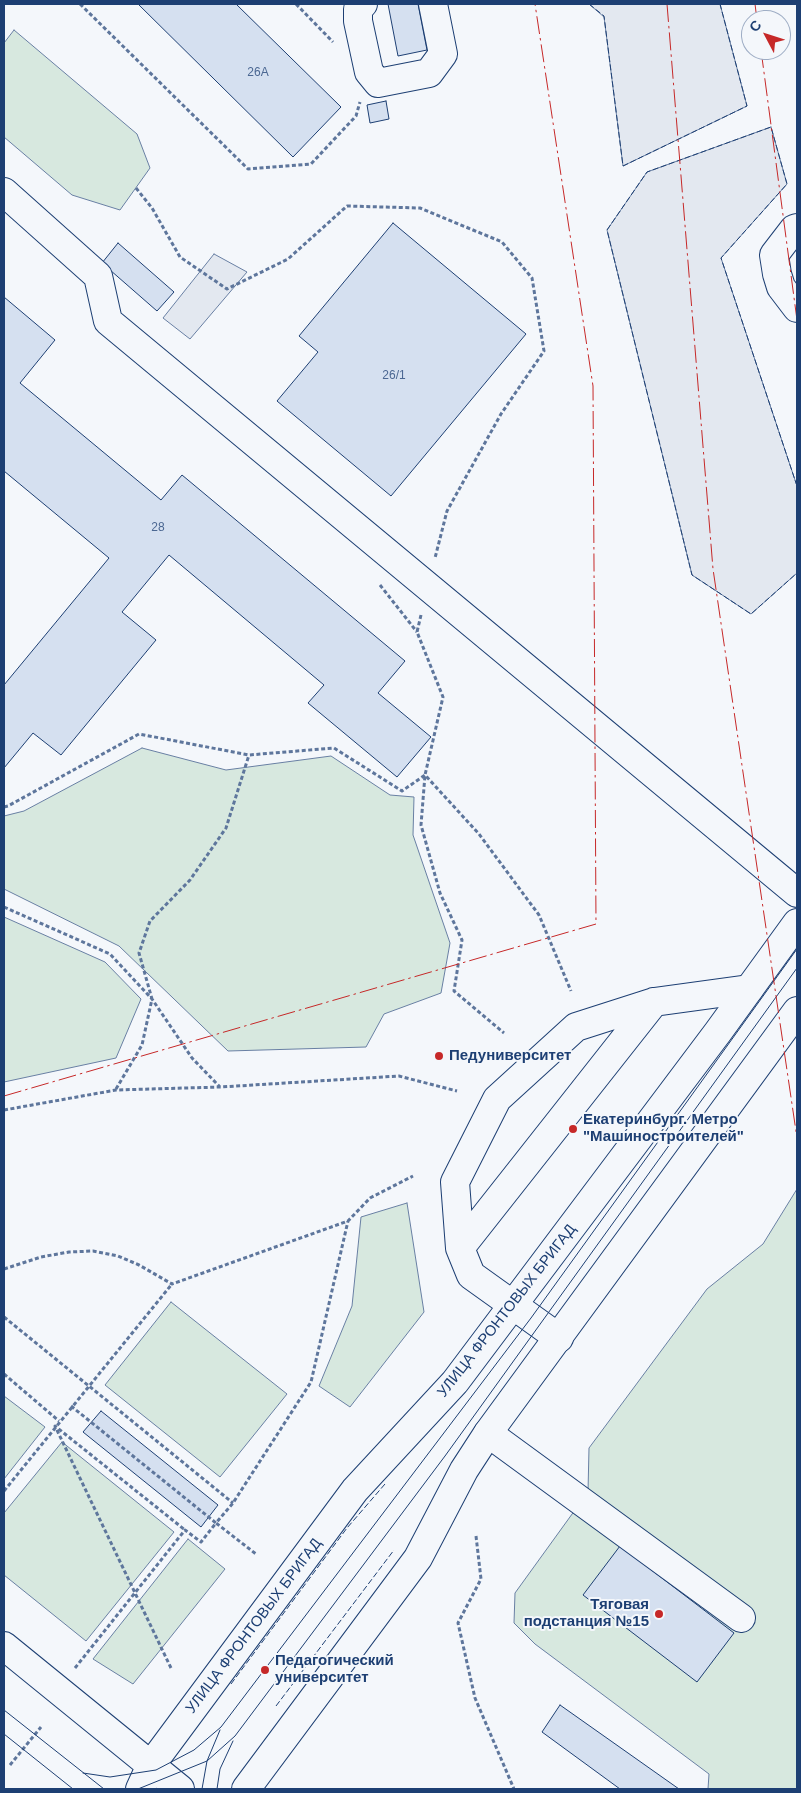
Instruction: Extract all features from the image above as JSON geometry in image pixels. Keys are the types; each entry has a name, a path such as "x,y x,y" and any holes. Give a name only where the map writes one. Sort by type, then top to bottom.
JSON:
{"main road":[{"path":"363,4 358,9 358,21 367,63 378,83 429,73 444,54 434,4"},
{"path":"4,192 98,276 108,321 797,893"},
{"path":"797,228 794,229 774,255 781,287 797,308"},
{"name":"УЛИЦА ФРОНТОВЫХ БРИГАД","path":"146,1777 356,1490 455,1382 797,923"},
{"path":"559,1338 472,1275 460,1248 455,1182 497,1099 576,1027 654,1002 749,989"},
{"path":"460,1248 654,1002"},
{"path":"246,1789 418,1558 464,1470 488,1433 797,1011"},
{"path":"488,1433 740,1618"},
{"path":"4,1646 146,1777 180,1789"}],"path":[{"path":"80,4 248,169 311,164 356,116 367,63 342,51 296,4"},
{"path":"136,188 152,208 180,257 227,289 288,259 347,206 420,208 502,242 532,278 544,352 501,414 447,512 417,632 443,697 425,775 421,825 440,892 462,940 454,991 504,1033"},
{"path":"4,807 138,734 249,755 334,748 402,791 425,775"},
{"path":"116,1090 142,1045 152,999 139,953 150,921 190,880 226,828 249,755"},
{"path":"425,775 479,834 539,915 571,991"},
{"path":"4,907 110,954 152,999 192,1058 221,1087"},
{"path":"4,1110 116,1090 221,1087 399,1076 458,1092"},
{"path":"4,1491 71,1406 172,1284 348,1221 370,1198 413,1176"},
{"path":"55,1426 201,1542 233,1503 311,1382 348,1221"},
{"path":"4,1269 41,1257 69,1252 93,1251 118,1256 172,1284"},
{"path":"4,1317 233,1503"},
{"path":"4,1374 59,1421"},
{"path":"71,1406 256,1554"},
{"path":"55,1426 171,1668"},
{"path":"75,1669 185,1530"},
{"path":"476,1536 481,1579 458,1623 475,1698 514,1789"},
{"path":"10,1765 41,1728"}],"shaded area":[{"path":"589,4 720,4 747,106 623,166 604,17"},
{"path":"14,30 137,134 150,168 120,210 72,195 4,137 4,43"},
{"path":"771,127 787,184 721,258 797,486 797,573 751,614 692,575 607,230 647,172"},
{"path":"214,254 247,272 190,339 163,318"},
{"path":"142,748 226,770 331,756 390,795 414,797 413,835 450,943 441,993 384,1014 366,1047 228,1051 119,946 4,889 4,816 24,811"},
{"path":"4,917 105,962 141,999 116,1058 4,1082"},
{"path":"797,1189 797,1789 708,1789 709,1774 535,1644 514,1623 515,1593 588,1492 589,1448 707,1289 763,1244"},
{"path":"407,1203 424,1312 350,1407 319,1386 352,1306 361,1217"},
{"path":"171,1302 287,1394 220,1477 105,1385"},
{"path":"4,1396 45,1427 4,1479"},
{"path":"62,1442 174,1532 86,1641 4,1575 4,1513"},
{"path":"188,1539 225,1569 133,1684 93,1659"}],"building":[{"path":"138,4 236,4 341,107 293,157"},
{"path":"388,4 418,4 427,50 398,56"},
{"path":"386,101 389,119 370,123 367,105"},
{"path":"393,223 526,334 391,496 277,401 318,352 299,336"},
{"path":"118,243 174,292 157,311 102,263"},
{"path":"4,297 55,340 20,383 161,500 182,475 405,661 378,693 431,737 397,777 308,703 324,685 169,555 122,612 156,640 61,755 33,733 4,768 4,685 109,558 4,471"},
{"path":"101,1411 218,1505 201,1527 83,1432"},
{"name":"Тяговая подстанция №15","path":"620,1546 734,1633 697,1682 583,1595"},
{"path":"560,1705 679,1789 620,1789 542,1732"}],"tram line":[{"path":"83,1773 110,1777 156,1770 194,1750 221,1727 531,1318 797,949"},
{"path":"138,1789 207,1761 235,1736 445,1456 797,968"},
{"path":"4,1710 104,1789"},
{"path":"202,1789 207,1761 220,1730"},
{"path":"4,1734 73,1789"},
{"path":"217,1789 220,1769 233,1741"}],"fence":[{"path":"589,4 604,16 623,166 747,106 720,4"},
{"path":"797,486 721,258 787,184 771,127 647,172 607,230 692,575 751,614 797,573"},
{"path":"231,1684 347,1528 385,1484"},
{"path":"276,1706 394,1550"}],"power":[{"path":"4,1096 596,924 593,386 535,4"},
{"path":"667,4 713,569 797,1138"},
{"path":"755,4 756,10"},
{"path":"762,60 797,320"}],"place":[{"name":"Педуниверситет","path":"439,1056"},
{"name":"Екатеринбург. Метро \"Машиностроителей\"","path":"573,1129"},
{"name":"Тяговая подстанция №15","path":"659,1614"},
{"name":"Педагогический университет","path":"265,1670"}]}
